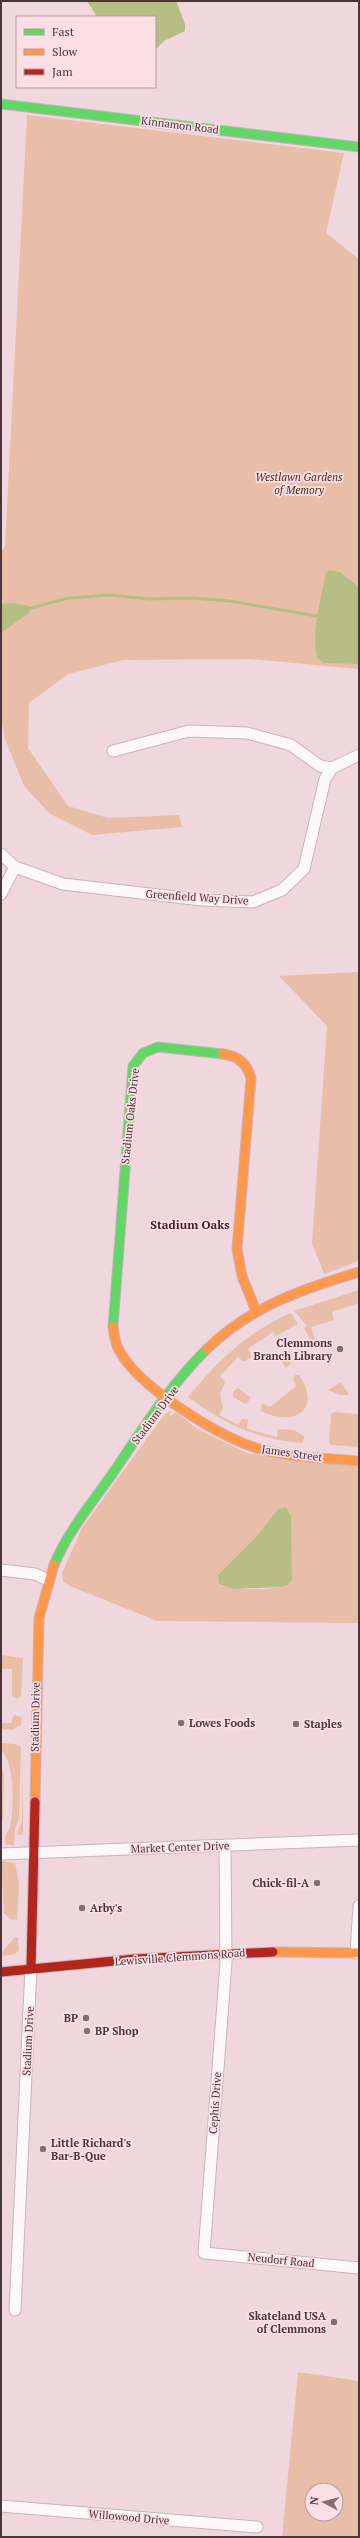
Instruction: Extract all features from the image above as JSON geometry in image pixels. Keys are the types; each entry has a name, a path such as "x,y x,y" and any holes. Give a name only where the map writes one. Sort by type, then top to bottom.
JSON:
{"street":[{"name":"Kinnamon Road","path":"1,104 359,147"},
{"path":"113,751 189,731 246,733 291,745 320,766 332,768 359,755"},
{"name":"Greenfield Way Drive","path":"1,854 15,868 63,884 202,900 253,902 282,890 304,869 326,779 332,768"},
{"path":"1,894 15,868"},
{"name":"Stadium Oaks Drive","path":"168,1397 134,1371 125,1361 114,1338 112,1323 133,1066 137,1058 151,1048 232,1055 240,1059 250,1072 251,1079 237,1249 242,1276 256,1311"},
{"name":"Stadium Drive","path":"16,2310 31,1968 32,1854 39,1618 48,1580 61,1549 73,1530 168,1397 224,1334 256,1311 288,1296 359,1272"},
{"name":"James Street","path":"168,1397 212,1429 243,1444 283,1454 359,1461"},
{"path":"1,1570 35,1574 48,1580"},
{"name":"Market Center Drive","path":"1,1854 32,1854 359,1840"},
{"name":"Cephis Drive","path":"204,2253 225,1953 225,1845"},
{"path":"357,1953 359,1906"},
{"name":"Lewisville Clemmons Road","path":"1,1972 31,1968 225,1953 275,1951 357,1953"},
{"name":"Neudorf Road","path":"204,2253 359,2268"},
{"name":"Willowood Drive","path":"1,2506 257,2527"}],"green space":[{"name":"Westlawn Gardens of Memory","path":"27,115 344,153 326,233 359,259 359,669 251,659 123,660 68,674 29,703 28,748 68,806 108,818 179,815 182,827 92,835 50,814 24,786 5,739 1,719 1,551 5,547"},
{"path":"359,972 359,1261 324,1274 312,1243 327,1026 279,976"},
{"path":"359,1290 359,1303 332,1312 334,1320 311,1327 318,1348 315,1348 304,1328 307,1326 294,1311"},
{"path":"291,1313 298,1324 276,1336 273,1332 248,1349 252,1357 244,1362 238,1357 220,1376 225,1382 220,1394 223,1408 219,1415 238,1425 242,1419 248,1420 247,1429 277,1437 278,1429 294,1430 304,1436 303,1443 271,1438 242,1429 215,1415 188,1397 222,1360 247,1338"},
{"path":"283,1351 292,1360 289,1366 285,1367 278,1354"},
{"path":"295,1375 299,1375 306,1388 308,1398 306,1406 301,1412 293,1416 284,1417 273,1416 261,1411 262,1403 270,1407 296,1386 293,1379"},
{"path":"341,1382 349,1395 339,1395 328,1390"},
{"path":"238,1388 251,1398 246,1404 233,1397 233,1392"},
{"path":"172,1411 169,1415 171,1416 176,1412 197,1429 247,1453 359,1467 359,1623 157,1621 70,1586 63,1581 62,1573 82,1528 164,1415","holes":["278,1509 290,1512 290,1583 286,1586 267,1589 233,1588 219,1584"]},
{"path":"335,1412 359,1414 359,1447 331,1445 329,1442 331,1414"},
{"path":"1,1655 23,1658 21,1696 17,1699 12,1696 12,1669 1,1669"},
{"path":"14,1715 22,1717 21,1725 11,1730 1,1729 1,1723 11,1723"},
{"path":"1,1743 15,1744 21,1747 19,1819 15,1829 14,1846 6,1844 5,1842 5,1837 10,1827 13,1798 9,1765 6,1756 1,1750"},
{"path":"23,1751 22,1835 17,1834 22,1821"},
{"path":"1,1764 4,1775 3,1819 1,1818"},
{"path":"1,1861 15,1863 19,1884 17,1920 10,1919 4,1913"},
{"path":"15,1937 18,1938 19,1950 15,1954 3,1956 2,1952"},
{"path":"298,2372 359,2381 359,2537 282,2537"}],"shaded area":[{"path":"87,1 176,1 185,24 185,31 164,41 156,49 156,16 96,16"},
{"path":"330,570 340,572 359,587 359,664 324,663 317,658 315,637 317,615 326,572"},
{"path":"13,603 30,606 29,613 1,633 1,604"},
{"path":"286,1507 291,1516 292,1579 288,1585 281,1587 233,1589 219,1584 218,1575 256,1537 278,1509"}],"waterway":[{"path":"28,609 68,598 110,595 150,599 192,598 230,601 322,617"}],"traffic: fast":[{"path":"1,104 359,147"},
{"path":"113,1327 133,1066 143,1053 158,1047 223,1054"},
{"path":"54,1565 73,1529 157,1408 207,1349"}],"traffic: slow":[{"path":"223,1054 238,1059 242,1062 250,1074 251,1079 237,1249 242,1276 256,1311"},
{"path":"207,1349 241,1322 278,1301 317,1285 359,1272"},
{"path":"113,1327 119,1350 129,1364 143,1379 160,1394 180,1408 221,1432 256,1448 281,1454 359,1461"},
{"path":"35,1802 39,1618 54,1565"},
{"path":"273,1952 359,1953"}],"traffic: jam":[{"path":"31,1968 35,1802"},
{"path":"1,1972 135,1959 273,1952"}],"place":[{"name":"Clemmons Branch Library","path":"340,1349"},
{"name":"Lowes Foods","path":"181,1723"},
{"name":"Staples","path":"296,1724"},
{"name":"Chick-fil-A","path":"317,1883"},
{"name":"Arby's","path":"82,1908"},
{"name":"BP","path":"86,2018"},
{"name":"BP Shop","path":"87,2031"},
{"name":"Little Richard's Bar-B-Que","path":"43,2149"},
{"name":"Skateland USA of Clemmons","path":"334,2322"}],"district":[{"name":"Stadium Oaks","path":"190,1225"}]}
